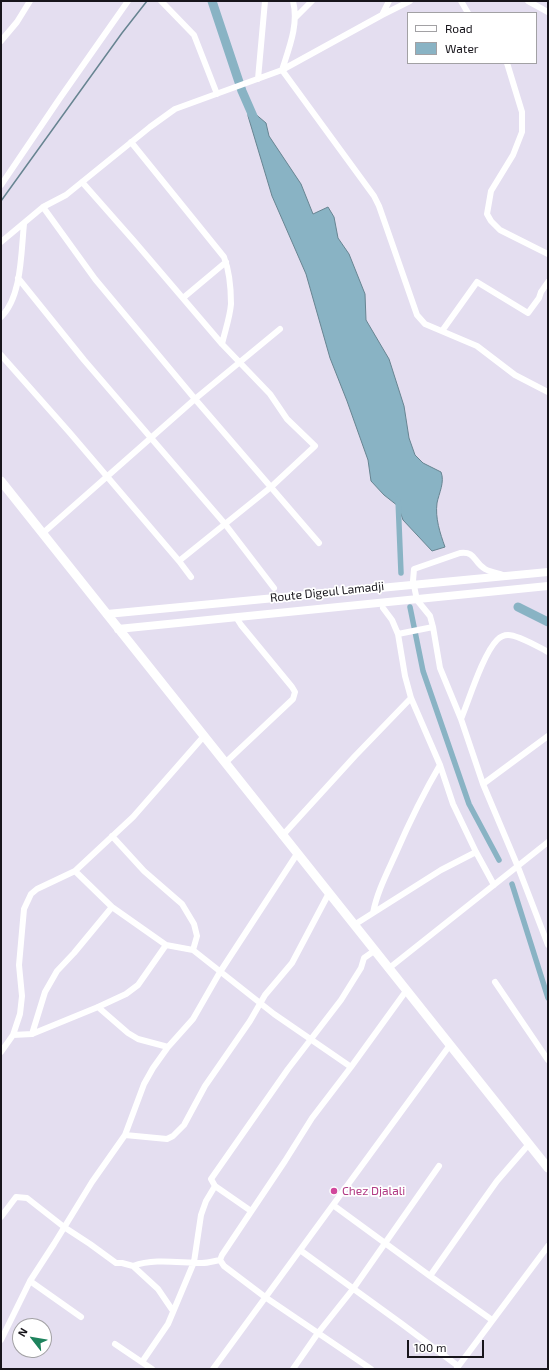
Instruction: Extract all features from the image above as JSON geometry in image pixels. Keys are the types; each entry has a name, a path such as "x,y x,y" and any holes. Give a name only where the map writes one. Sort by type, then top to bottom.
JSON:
{"highway":[{"path":"1,481 282,836 548,1168"}],"main road":[{"name":"Route Digeul Lamadji","path":"107,614 503,575 548,572"},
{"name":"Route Digeul Lamadji","path":"118,629 548,586"}],"street":[{"path":"1,41 17,22 30,1"},
{"path":"2,181 128,1"},
{"path":"161,1 194,35 217,94"},
{"path":"258,79 265,1"},
{"path":"282,70 293,33 295,18 293,1"},
{"path":"295,18 312,1"},
{"path":"382,15 389,1"},
{"path":"1,242 44,207 66,195 131,142 175,109 282,70 410,1"},
{"path":"461,1 467,12"},
{"path":"528,1 548,12"},
{"path":"507,64 522,112 522,132 513,155 490,191 487,214 491,221 500,230 548,254"},
{"path":"282,70 374,196 417,315 426,324 477,346 515,376 548,392"},
{"path":"131,142 218,248 226,262 231,304 222,344"},
{"path":"82,182 222,344 270,394 287,419 315,446 271,486 179,561"},
{"path":"44,207 96,280 195,399 319,543"},
{"path":"1,317 7,312 12,302 18,278 24,224"},
{"path":"183,298 226,262"},
{"path":"18,278 84,360 225,524 274,588"},
{"path":"442,331 477,282 528,313 548,282"},
{"path":"42,533 195,399 280,329"},
{"path":"1,355 192,577"},
{"path":"503,575 485,569 468,552 414,569 413,581 417,600 430,616 440,668 548,945"},
{"path":"383,608 392,620 398,634 405,676 411,698 440,765 453,804 494,885"},
{"path":"225,763 293,699 295,692 241,626 236,617"},
{"path":"398,634 433,627"},
{"path":"461,719 485,660 497,640 503,636 510,635 548,652"},
{"path":"282,836 355,756 411,698"},
{"path":"1,1052 13,1035 20,1014 22,996 19,965 26,901 37,889 76,871 133,817 204,736"},
{"path":"484,784 548,736"},
{"path":"373,913 378,892 419,802 440,765"},
{"path":"112,836 144,871 182,904 194,924 197,936 193,950"},
{"path":"388,969 548,842"},
{"path":"354,925 441,870 476,852"},
{"path":"1,1340 30,1281 92,1182 125,1135 144,1084 152,1068 168,1047 193,1019 220,972 297,854"},
{"path":"76,871 112,907 166,945 193,950 283,1020 351,1067"},
{"path":"125,1135 167,1139 173,1136 184,1125 206,1086 236,1042 265,995 292,963 329,893"},
{"path":"32,1034 45,992 57,971 112,907"},
{"path":"13,1035 32,1034 126,994 138,984 166,945"},
{"path":"251,1211 215,1186 211,1179 255,1114 310,1038 341,1000 361,968 364,958 374,950"},
{"path":"495,982 548,1060"},
{"path":"220,1260 312,1118 406,991"},
{"path":"98,1007 128,1033 138,1039 168,1047"},
{"path":"213,1369 450,1046"},
{"path":"430,1276 486,1197 529,1144"},
{"path":"292,1369 353,1289 439,1166"},
{"path":"142,1362 168,1324 194,1262 201,1214 206,1201 215,1186"},
{"path":"1,1217 16,1197 27,1198 64,1227 116,1263 122,1262 133,1266 158,1289 173,1311"},
{"path":"333,1205 492,1320"},
{"path":"300,1250 457,1367 548,1246"},
{"path":"133,1266 142,1262 202,1263 220,1260"},
{"path":"220,1260 224,1266 265,1297 368,1368"},
{"path":"30,1281 81,1317"},
{"path":"115,1344 152,1369"}],"water":[{"path":"253,112 266,123 269,136 301,184 313,214 328,207 334,217 338,238 349,254 365,294 366,320 389,359 404,406 409,438 415,455 423,463 441,472 442,484 437,503 437,520 445,547 432,551 403,520 398,506 384,495 371,481 368,460 330,358 306,274 272,196 248,116 248,113"}],"waterway":[{"path":"1,201 122,33 147,1"},
{"path":"212,1 242,91 256,123"},
{"path":"398,499 401,573"},
{"path":"410,607 423,671 469,804 499,860"},
{"path":"518,607 548,622"},
{"path":"512,884 548,998"}],"place":[{"name":"Chez Djalali","path":"334,1191"}]}
